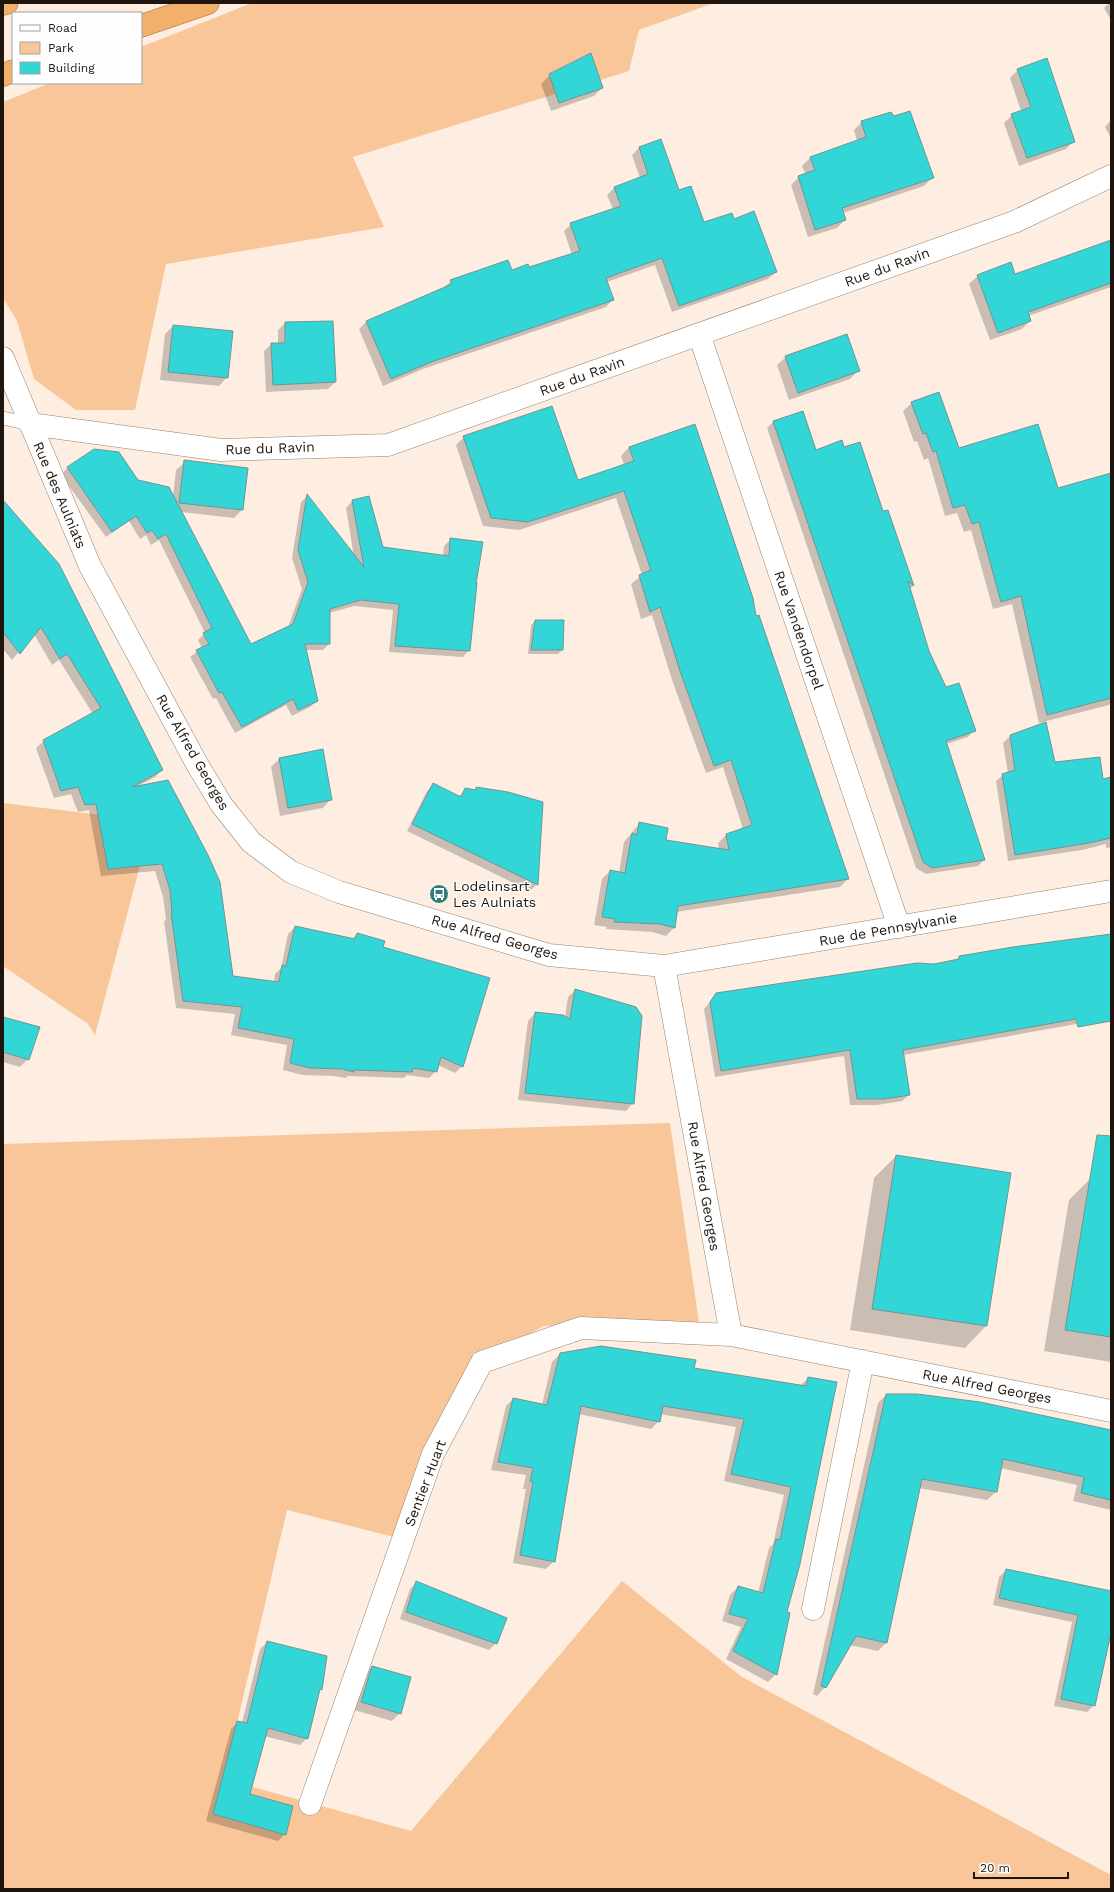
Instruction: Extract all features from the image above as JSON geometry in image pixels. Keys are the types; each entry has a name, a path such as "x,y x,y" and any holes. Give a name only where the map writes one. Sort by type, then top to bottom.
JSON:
{"highway":[{"path":"3,4 7,3"},
{"path":"142,26 208,3"}],"street":[{"name":"Rue du Ravin","path":"30,424 221,450 388,445 1014,222 1111,176"},
{"name":"Rue Vandendorpel","path":"699,334 899,927"},
{"name":"Rue des Aulniats","path":"3,358 90,566"},
{"name":"Rue Alfred Georges","path":"90,566 197,764 221,804 251,842 291,872 339,892 549,955 664,966 731,1335 1111,1411"},
{"name":"Rue de Pennsylvanie","path":"664,966 1111,891"},
{"name":"Sentier Huart","path":"310,1804 433,1454 482,1362 581,1328 731,1335"},
{"path":"813,1609 863,1361"}],"lane":[{"name":"Rue des Aulniats","path":"3,418 30,424"}],"green space":[{"path":"252,3 714,3 639,30 629,71 353,157 384,227 166,264 135,410 76,410 34,379 17,321 3,298 3,102 48,84 142,84 142,47"},
{"path":"3,803 117,817 141,862 95,1035 88,1024 3,966"},
{"path":"670,1123 699,1323 543,1326 482,1362 394,1537 287,1510 224,1779 411,1831 622,1581 742,1677 1111,1875 1111,1889 3,1889 3,1144"}],"building":[{"path":"591,53 603,88 559,103 549,74"},
{"path":"1047,58 1075,142 1027,158 1011,114 1031,107 1017,69"},
{"path":"910,111 934,178 842,208 846,220 815,230 798,176 815,170 810,157 866,137 861,121 891,112 894,116"},
{"path":"661,139 679,190 691,186 704,222 732,213 734,219 754,211 777,272 679,306 662,258 606,278 614,300 431,362 391,379 366,321 452,284 450,280 508,260 512,270 528,264 529,267 580,251 570,223 621,206 614,187 648,174 639,147"},
{"path":"1111,240 1111,283 1028,312 1031,321 998,333 977,275 1011,262 1015,274"},
{"path":"333,321 336,382 273,385 271,343 285,343 285,322"},
{"path":"173,325 233,331 228,378 168,372"},
{"path":"847,334 860,371 798,393 785,356"},
{"path":"939,392 959,448 1038,424 1058,488 1111,473 1111,698 1047,715 1021,596 1001,602 979,522 972,524 965,505 953,508 936,451 933,452 926,433 923,434 911,402"},
{"path":"552,406 578,480 634,461 629,447 695,424 753,598 756,616 759,615 849,879 678,906 675,928 660,924 614,922 615,919 602,917 610,870 625,873 632,833 637,835 639,822 668,828 666,840 729,850 726,834 752,825 731,760 714,766 680,671 660,607 650,612 639,575 651,570 624,491 528,522 491,518 463,436"},
{"path":"803,411 816,450 842,440 844,447 860,442 883,511 888,510 914,586 908,581 929,651 946,687 959,683 976,731 946,741 985,860 932,868 923,862 773,421"},
{"path":"94,449 119,452 138,480 169,487 251,644 293,624 308,582 298,550 307,494 364,567 352,500 369,496 383,547 449,556 450,538 483,542 476,584 477,583 470,651 395,646 399,604 361,600 330,609 330,644 305,644 318,701 298,710 293,699 242,727 222,692 219,693 196,650 209,644 203,633 212,628 166,534 158,539 152,530 147,533 136,516 112,532 67,467"},
{"path":"184,460 248,468 243,510 179,503"},
{"path":"3,500 59,564 163,770 132,787 168,780 208,855 220,882 233,976 279,982 282,965 286,966 295,926 355,939 357,933 385,941 383,947 490,978 463,1067 441,1057 437,1072 413,1068 412,1072 354,1070 354,1072 342,1069 310,1068 290,1063 294,1039 238,1028 242,1007 183,1001 171,913 170,890 162,864 108,869 96,804 85,805 78,787 61,791 43,740 101,708 67,654 60,659 41,627 20,654 3,632"},
{"path":"535,620 564,620 563,650 531,650"},
{"path":"1046,722 1055,762 1100,757 1103,779 1111,777 1111,838 1015,855 1002,774 1015,770 1010,735"},
{"path":"323,749 332,800 288,808 279,758"},
{"path":"433,783 461,797 465,788 476,790 476,787 508,792 543,802 538,885 412,824"},
{"path":"1111,934 1111,1021 1078,1027 1076,1019 903,1050 910,1095 884,1099 857,1099 850,1050 721,1071 710,1002 716,993 917,963 934,964 959,959 959,956"},
{"path":"575,989 636,1007 642,1016 634,1104 525,1093 535,1012 563,1015 570,1019"},
{"path":"3,1017 40,1027 29,1060 3,1052"},
{"path":"1097,1135 1111,1136 1111,1337 1065,1330"},
{"path":"896,1155 1011,1173 987,1326 872,1309"},
{"path":"601,1346 696,1360 694,1368 806,1386 808,1377 837,1382 800,1564 787,1612 790,1613 777,1675 733,1651 748,1619 729,1614 738,1586 763,1593 776,1539 780,1540 791,1487 731,1474 744,1419 663,1406 660,1422 581,1406 555,1562 520,1555 533,1482 530,1481 533,1468 498,1462 513,1398 547,1405 560,1353"},
{"path":"886,1394 917,1394 980,1402 1111,1430 1111,1500 1081,1493 1084,1477 1003,1459 997,1492 922,1479 887,1643 856,1636 826,1688 821,1686"},
{"path":"1006,1569 1111,1591 1111,1633 1095,1706 1061,1699 1078,1615 999,1598"},
{"path":"416,1581 507,1618 497,1644 406,1612"},
{"path":"267,1641 327,1656 322,1690 320,1689 308,1739 268,1728 250,1794 293,1806 286,1835 213,1814 237,1721 247,1723"},
{"path":"372,1666 411,1677 401,1714 361,1702"}],"place":[{"name":"Lodelinsart Les Aulniats","path":"439,894"}]}
